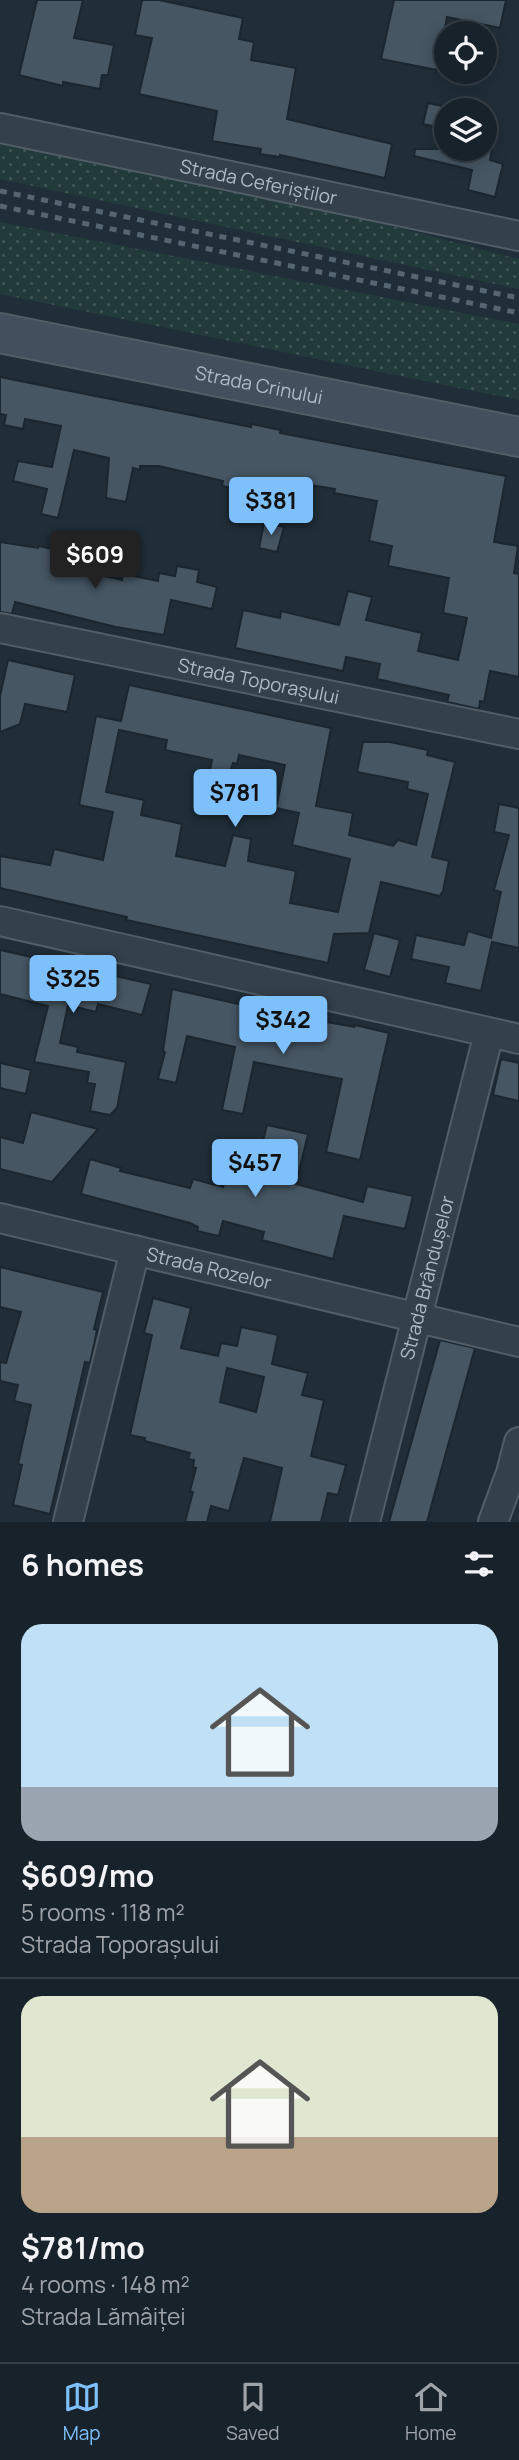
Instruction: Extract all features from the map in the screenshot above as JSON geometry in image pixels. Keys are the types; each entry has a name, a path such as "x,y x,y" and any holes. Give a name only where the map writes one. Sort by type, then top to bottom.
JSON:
{"street":[{"name":"Strada Ceferiștilor","path":"0,128 519,236"},
{"name":"Strada Crinului","path":"0,333 519,436"},
{"name":"Strada Toporașului","path":"0,628 519,734"},
{"path":"0,921 519,1039"},
{"name":"Strada Brândușelor","path":"365,1522 489,1033"},
{"name":"Strada Rozelor","path":"0,1218 519,1342"},
{"path":"68,1522 135,1250"},
{"path":"493,1522 519,1442"}],"green space":[{"path":"0,141 291,200 519,259 519,289 0,179"},
{"path":"0,222 519,324 519,400 0,294"}],"building":[{"path":"37,0 83,0 74,38 114,45 108,75 102,75 100,89 63,82 63,86 19,75"},
{"path":"142,0 159,0 243,18 239,39 254,42 251,60 296,68 287,119 392,144 385,178 280,155 260,154 261,149 212,141 217,111 139,94 152,38 135,35"},
{"path":"394,0 506,0 500,28 497,27 497,21 466,21 447,17 446,21 434,21 434,69 381,59"},
{"path":"428,103 434,104 434,126 423,124"},
{"path":"415,149 434,149 434,161 414,156"},
{"path":"435,161 493,161 503,164 495,197 468,190 472,170"},
{"path":"0,377 506,476 494,542 518,546 514,573 519,574 519,677 490,671 484,702 480,701 479,709 447,702 449,695 377,679 380,664 346,657 343,671 235,648 243,610 280,618 281,611 339,625 348,591 372,597 366,620 422,633 418,651 458,660 467,618 443,613 449,578 388,566 392,546 369,541 377,501 334,493 335,489 286,481 280,510 259,506 259,493 222,486 223,481 159,466 140,466 140,470 133,468 126,502 106,498 109,458 74,450 58,518 41,514 47,489 13,481 18,461 52,467 61,426 25,419 23,429 4,425 6,415 0,414"},
{"path":"264,523 284,527 277,552 259,548"},
{"path":"0,542 57,550 54,562 122,580 123,574 158,581 159,573 175,576 177,566 199,570 197,582 217,587 212,609 171,600 164,635 116,627 15,602 12,614 0,612"},
{"path":"8,660 75,675 67,712 25,704 20,724 0,732 0,696"},
{"path":"129,685 331,728 316,806 353,813 349,835 393,846 398,840 416,845 428,794 407,789 408,782 357,772 363,742 390,742 428,750 427,755 455,762 432,857 449,861 443,891 440,896 381,882 369,933 334,934 328,963 126,920 127,917 0,888 0,856 50,865 54,849 103,860 113,812 79,805 96,716 121,721","holes":["119,730 167,740 165,750 212,760 206,789 223,792 233,763 237,764 239,755 285,765 276,808 299,813 292,845 350,859 338,912 290,903 296,871 248,861 251,839 233,835 225,866 176,856 182,824 141,815 144,800 106,792"]},
{"path":"499,804 519,808 519,948 492,942 481,991 445,983 449,967 411,959 416,935 464,945 468,931 491,938 501,892 494,890 509,835 494,832"},
{"path":"374,933 400,940 390,977 364,970"},
{"path":"0,950 151,984 142,1015 98,1004 96,1012 68,1005 60,1043 78,1047 77,1052 126,1062 117,1108 110,1115 90,1111 95,1084 87,1083 89,1072 34,1062 48,1006 0,994"},
{"path":"172,989 287,1015 389,1033 360,1160 326,1152 342,1079 254,1062 243,1114 222,1110 235,1047 187,1036 176,1083 158,1079 165,1052"},
{"path":"501,1059 519,1063 519,1101 493,1095"},
{"path":"0,1063 31,1070 26,1094 0,1088"},
{"path":"31,1112 98,1129 52,1182 0,1169 0,1137 23,1143"},
{"path":"267,1125 308,1134 296,1184 363,1202 367,1186 413,1196 405,1229 344,1216 333,1259 262,1240 264,1232 223,1221 219,1236 197,1231 198,1227 190,1223 81,1194 90,1159 121,1168 120,1171 190,1188 193,1179 223,1187 229,1165 255,1172"},
{"path":"0,1267 103,1292 94,1329 97,1330 90,1363 85,1362 50,1514 13,1505 22,1465 18,1464 31,1405 14,1401 18,1385 0,1381 0,1362 6,1363 21,1312 0,1307"},
{"path":"153,1298 191,1308 181,1348 218,1356 221,1343 237,1346 241,1327 278,1335 272,1364 308,1373 302,1395 324,1400 311,1456 346,1465 338,1495 328,1493 321,1522 270,1522 282,1468 244,1458 229,1511 211,1506 207,1522 185,1522 196,1468 193,1467 194,1460 188,1459 190,1453 130,1435 152,1335 144,1333","holes":["227,1368 264,1377 256,1412 220,1402"]},
{"path":"440,1340 475,1348 427,1522 389,1522"}],"railway":[{"path":"0,191 519,298"},
{"path":"0,206 519,313"}]}
